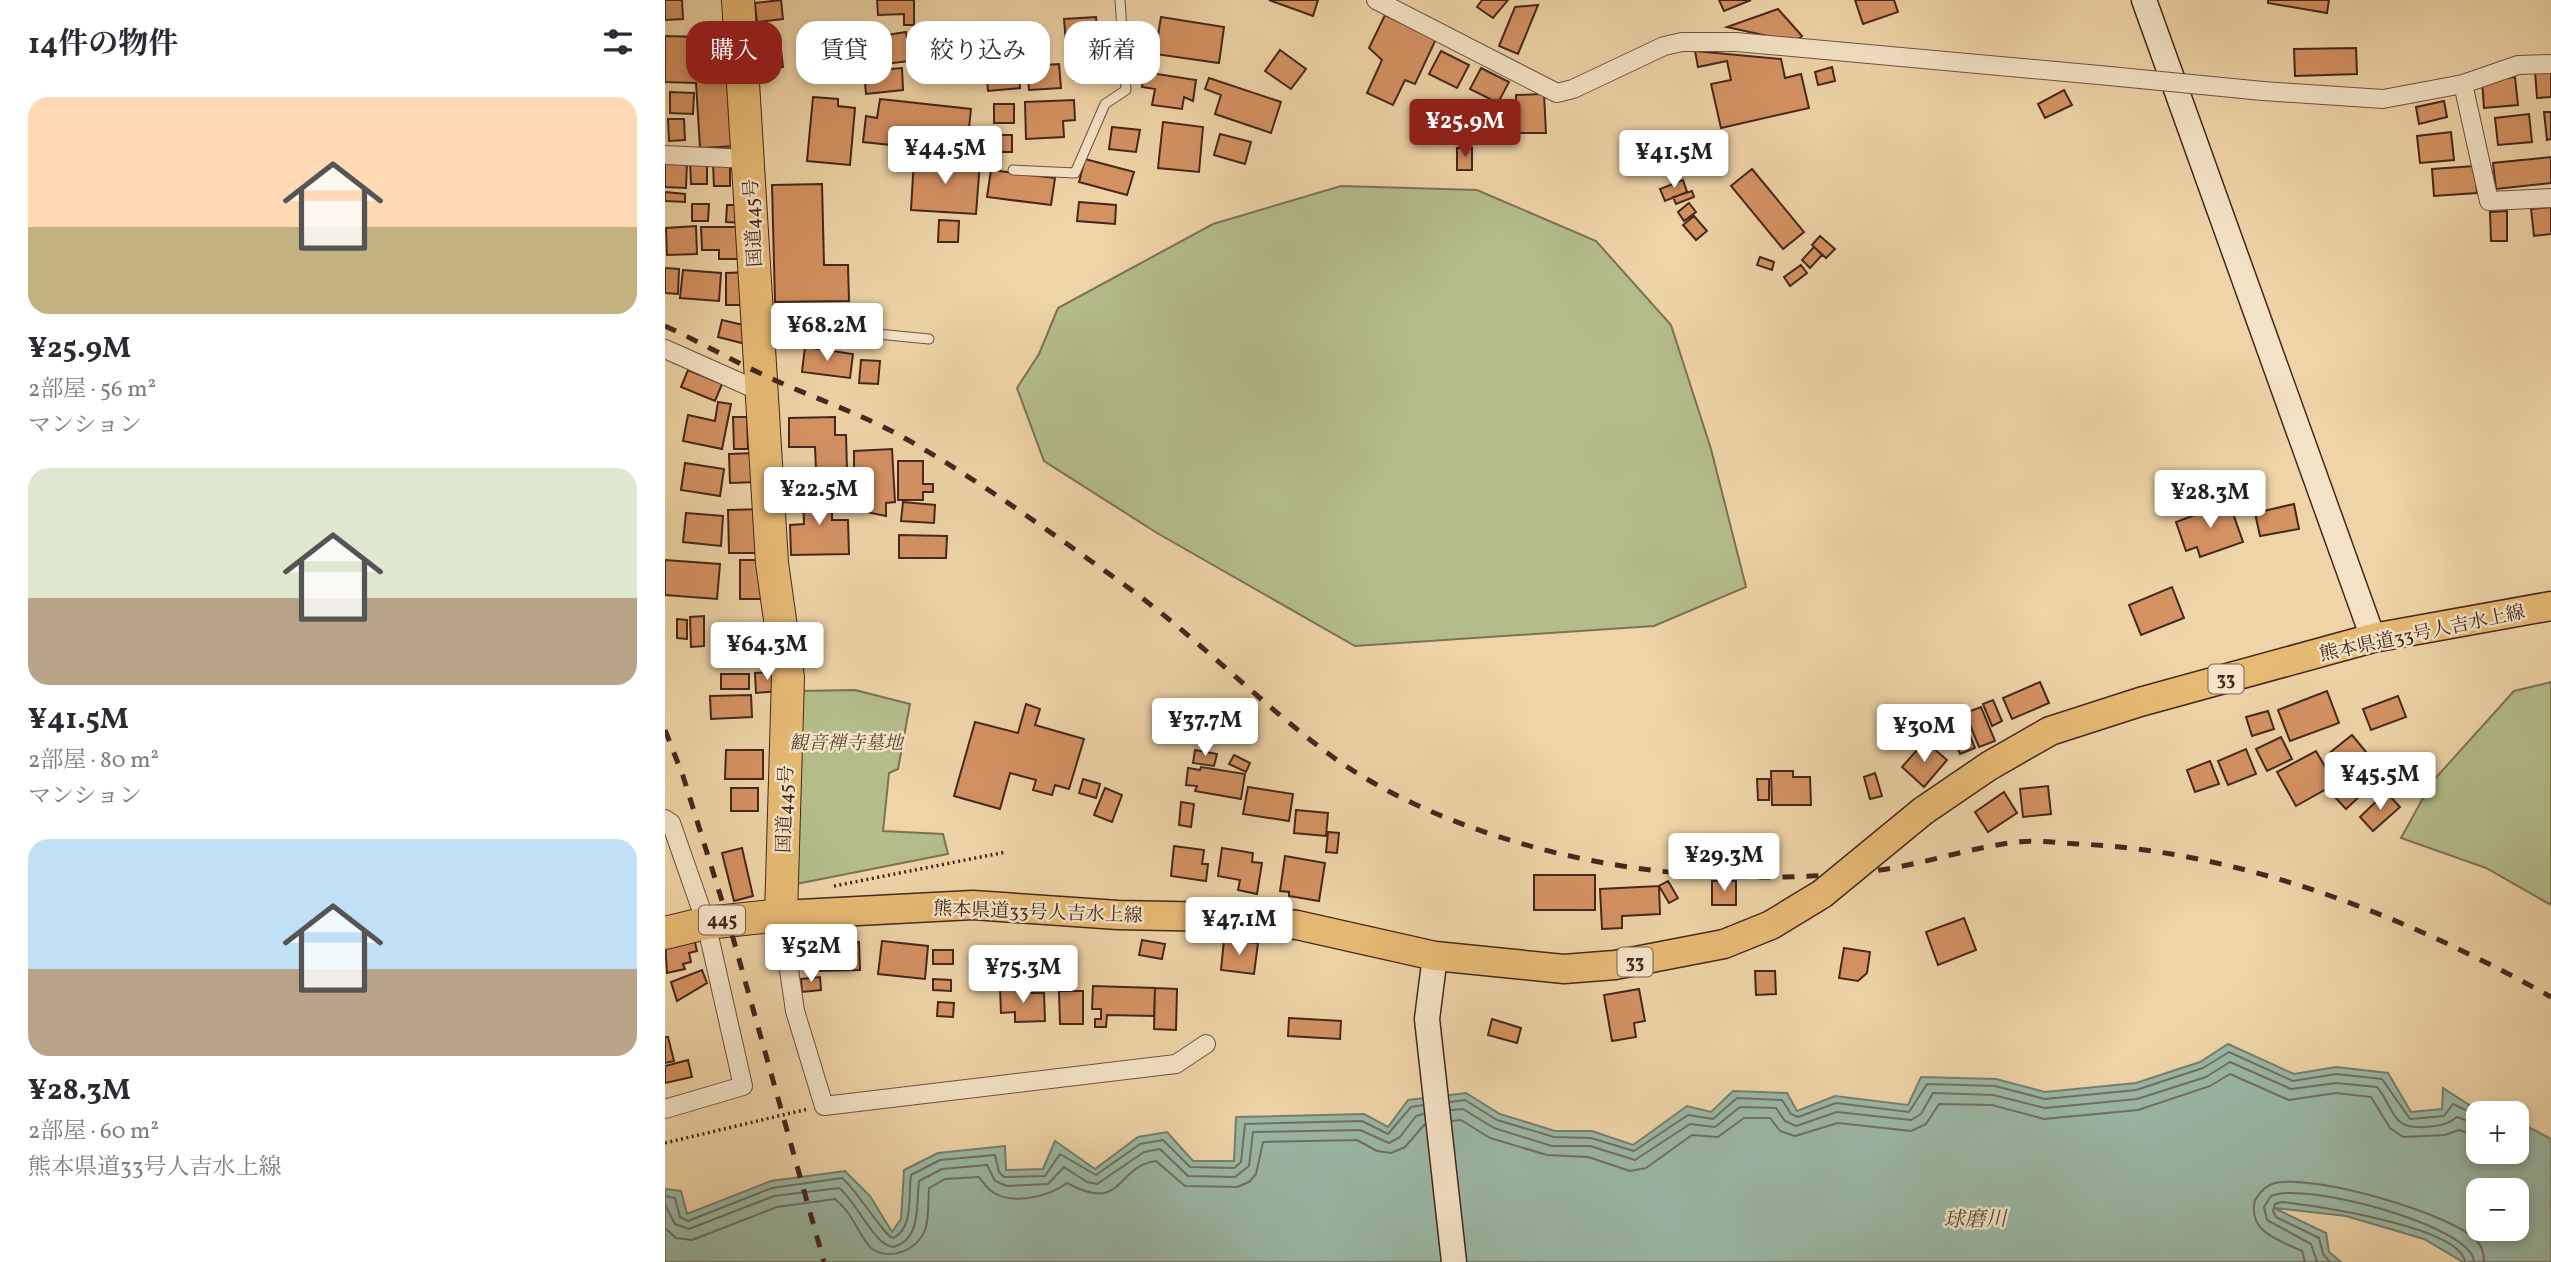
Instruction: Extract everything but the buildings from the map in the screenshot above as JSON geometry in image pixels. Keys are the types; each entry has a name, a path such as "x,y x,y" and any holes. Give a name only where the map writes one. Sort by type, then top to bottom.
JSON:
{"highway":[{"name":"国道445号","path":"745,1 748,159 772,563 788,677 781,915"},
{"name":"445","path":"665,933 706,923 781,915"}],"main road":[{"name":"熊本県道33号人吉水上線","path":"781,915 973,905 1118,915 1221,917 1297,925 1434,956 1564,969 1662,958 1736,939 1771,925 1822,894 1923,811 1989,766 2050,731 2140,702 2373,638 2551,606"}],"street":[{"path":"1376,0 1557,93 1573,89 1664,46 1682,42 1736,42 2263,91 2383,99 2463,84 2518,65 2551,64"},
{"path":"2144,0 2373,638"},
{"path":"2463,84 2489,201 2551,198"},
{"path":"665,155 748,159"},
{"path":"665,349 764,393"},
{"path":"665,819 671,823 706,923 743,1086 665,1109"},
{"path":"781,915 795,1011 824,1106 1176,1063 1206,1044"},
{"path":"1434,956 1427,1019 1454,1262"}],"lane":[{"path":"1013,170 1075,173 1105,104 1126,90 1120,0"},
{"path":"758,323 929,339"}],"path":[{"path":"824,888 1006,852"},
{"path":"665,1143 824,1106"}],"green space":[{"path":"1341,186 1477,190 1596,241 1671,325 1711,449 1746,587 1654,626 1355,646 1157,533 1044,461 1017,388 1039,354 1058,308 1213,224"},
{"path":"2551,682 2551,905 2486,868 2401,838 2432,782 2514,691"},
{"name":"観音禅寺墓地","path":"855,690 910,704 898,769 889,773 883,831 943,834 948,854 791,885 797,691"}],"water":[{"name":"球磨川","path":"2228,1044 2294,1074 2336,1067 2388,1073 2411,1112 2442,1109 2443,1088 2466,1103 2466,1164 2529,1164 2529,1127 2551,1139 2551,1262 2463,1262 2424,1239 2346,1216 2274,1208 2326,1233 2329,1252 2341,1262 665,1262 665,1189 681,1191 687,1214 771,1181 845,1171 870,1196 892,1232 901,1219 904,1170 938,1153 1005,1146 1006,1170 1043,1169 1055,1141 1095,1169 1138,1137 1167,1132 1193,1161 1234,1161 1236,1117 1364,1114 1388,1127 1408,1100 1466,1093 1500,1114 1555,1131 1592,1131 1633,1145 1687,1106 1711,1112 1733,1091 1787,1093 1797,1111 1835,1096 1908,1105 1921,1077 1996,1079 2045,1092 2136,1083 2200,1062"}],"railway":[{"path":"665,326 768,377 885,428 959,471 1126,586 1202,647 1275,711 1347,767 1416,805 1465,825 1555,853 1599,862 1687,874 1732,876 1820,876 1864,872 2025,841 2142,850 2203,860 2324,894 2440,940 2551,997"},
{"path":"665,730 683,776 728,920 824,1262"}]}
